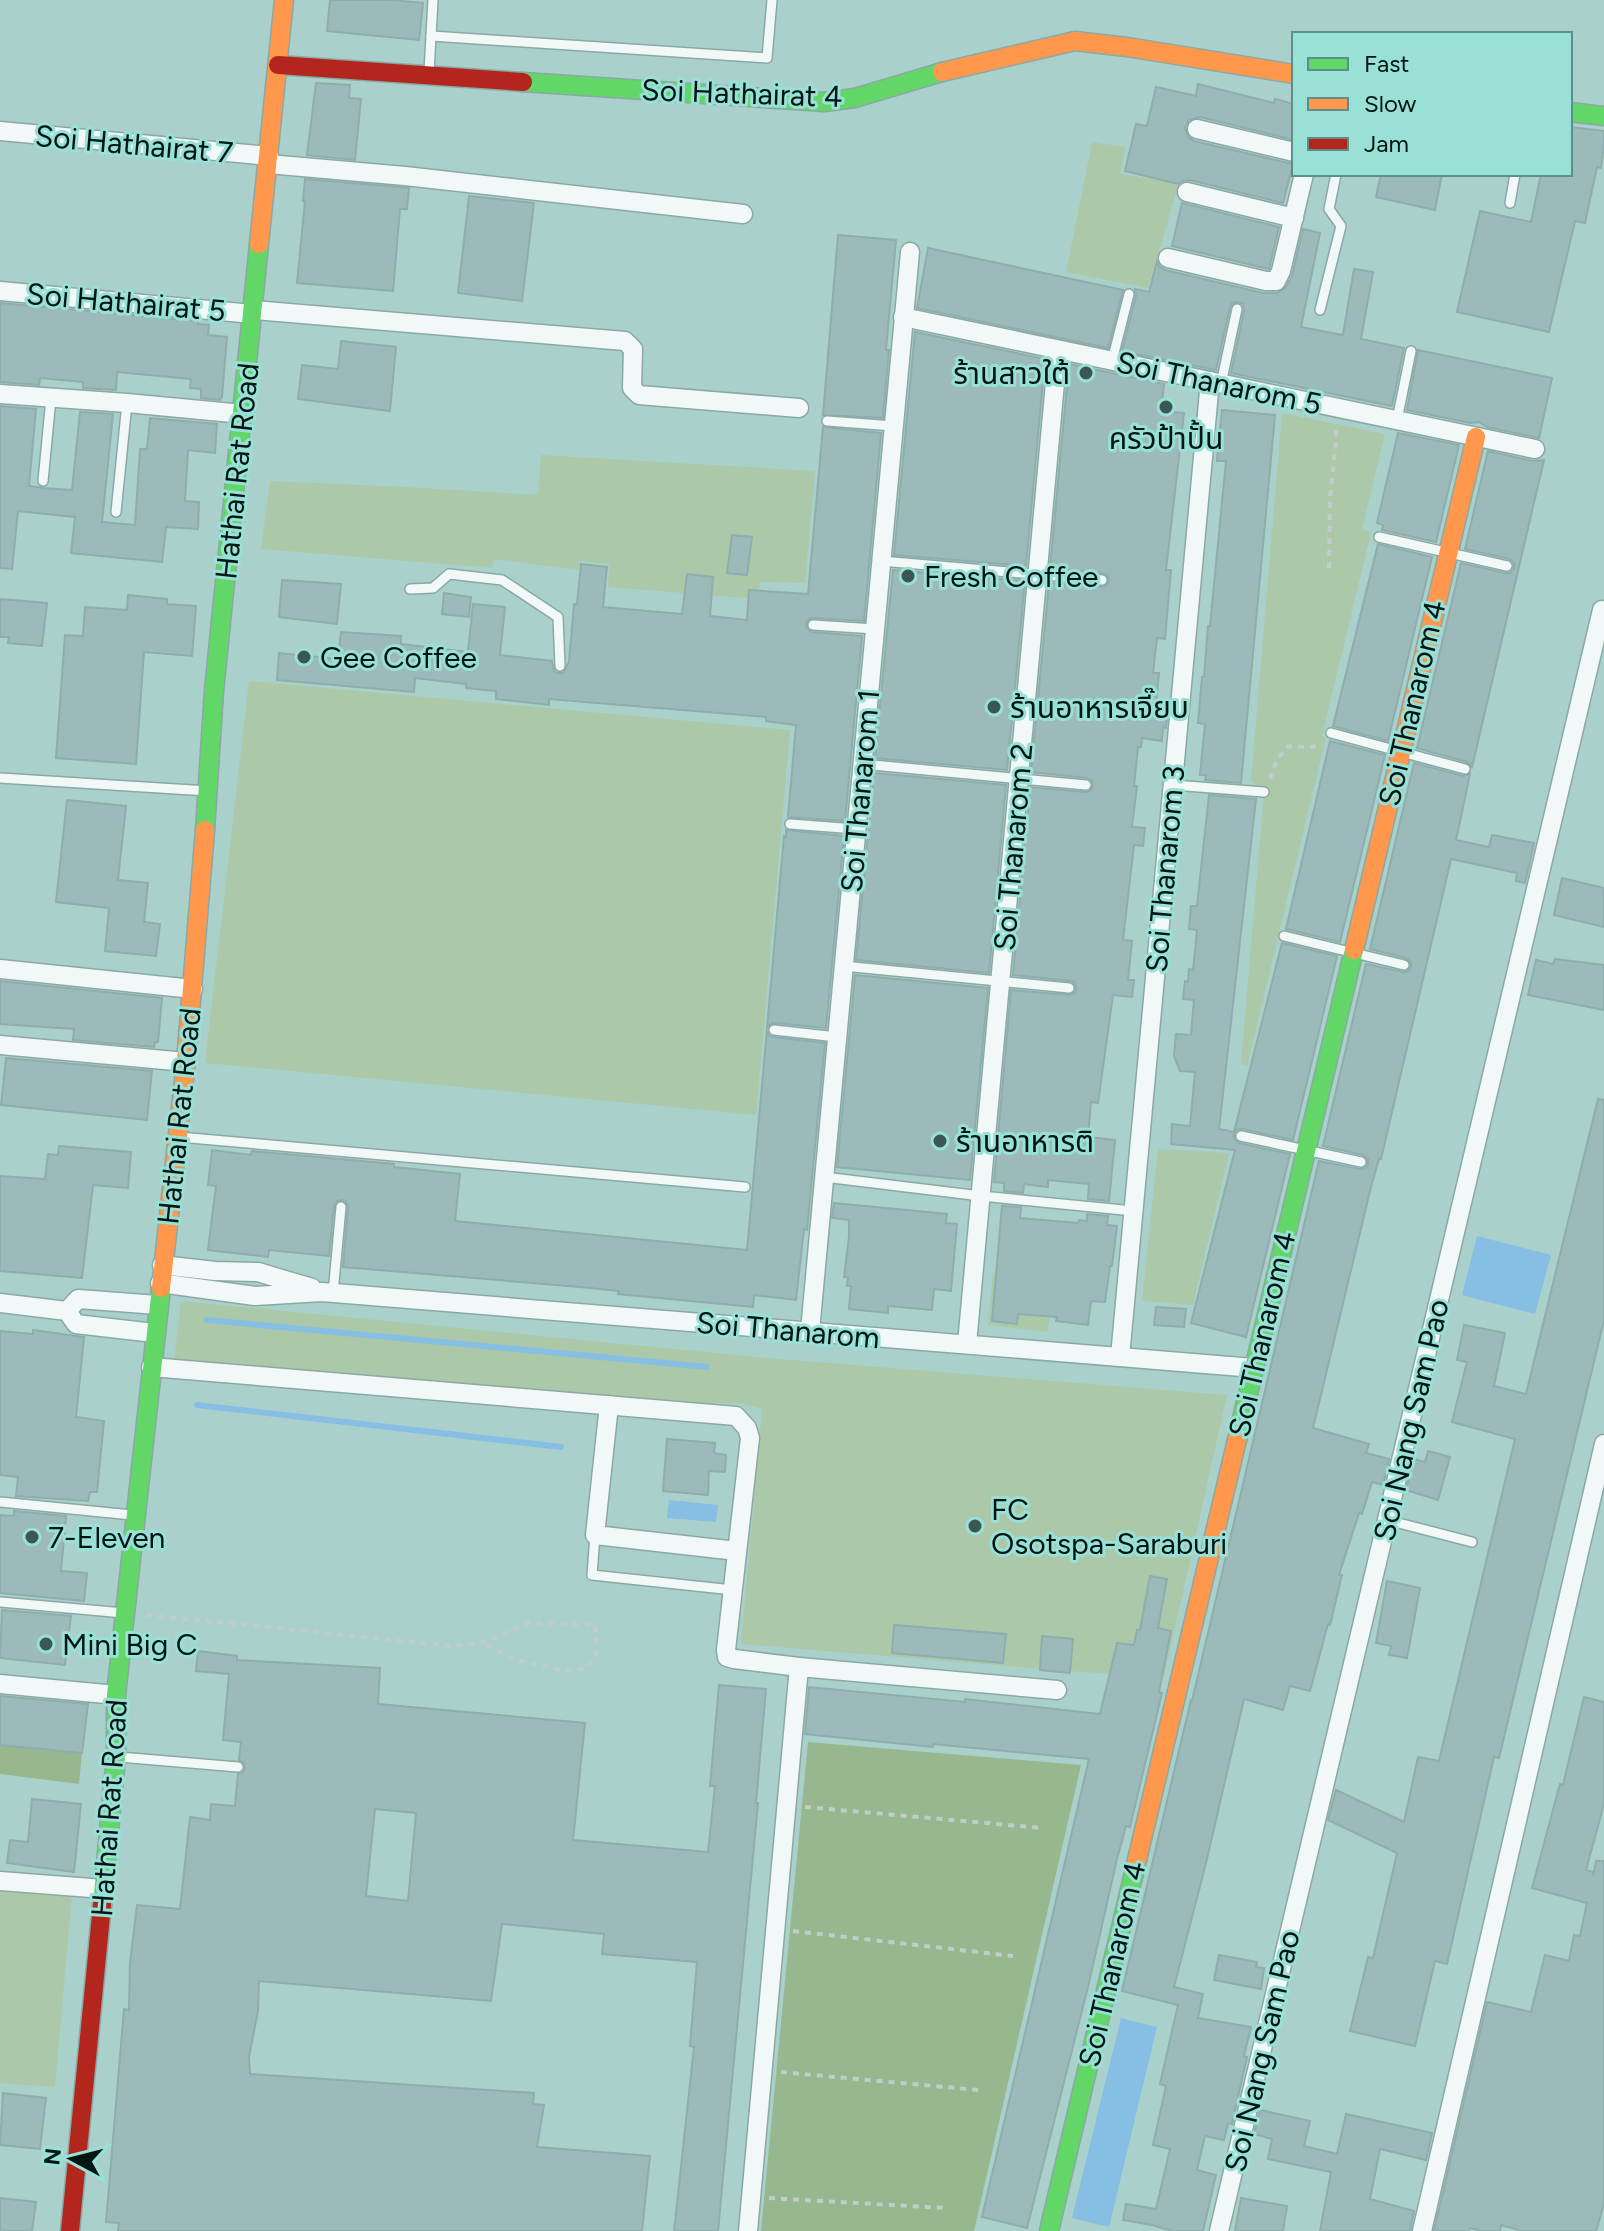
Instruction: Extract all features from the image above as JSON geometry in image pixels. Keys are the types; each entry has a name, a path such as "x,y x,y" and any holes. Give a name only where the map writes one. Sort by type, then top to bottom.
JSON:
{"street":[{"name":"Hathai Rat Road","path":"70,2231 116,1757 116,1695 186,1062 214,691 284,0"},
{"name":"Soi Hathairat 4","path":"278,65 824,102 855,98 957,68 1075,41 1292,74"},
{"path":"1572,112 1604,116"},
{"path":"1197,129 1292,152"},
{"name":"Soi Hathairat 7","path":"0,131 743,214"},
{"path":"1168,258 1276,281 1304,176"},
{"path":"1187,192 1294,218"},
{"name":"Soi Thanarom 1","path":"810,1331 910,252"},
{"name":"Soi Hathairat 5","path":"0,291 625,341 633,349 632,388 639,395 799,408"},
{"name":"Soi Thanarom 5","path":"903,317 1535,449"},
{"name":"Soi Thanarom 2","path":"967,1344 1058,350"},
{"name":"Soi Thanarom 3","path":"1120,1357 1173,785 1216,382"},
{"path":"0,394 243,414"},
{"name":"Soi Thanarom 4","path":"1049,2231 1476,437"},
{"name":"Soi Nang Sam Pao","path":"1219,2231 1602,610"},
{"path":"0,969 193,989"},
{"path":"0,1045 186,1062"},
{"name":"Soi Thanarom","path":"161,1274 255,1296 327,1292 1254,1368"},
{"path":"67,1311 78,1299 158,1305"},
{"path":"0,1303 67,1311 76,1324 154,1333"},
{"path":"151,1367 736,1416 747,1428 750,1438 727,1657 799,1667 1057,1690"},
{"path":"609,1405 595,1535 737,1551"},
{"path":"1422,2231 1604,1444"},
{"path":"748,2231 799,1667"},
{"path":"0,1684 116,1695"},
{"path":"0,1881 104,1889"}],"lane":[{"path":"429,75 433,0"},
{"path":"431,36 767,58 772,0"},
{"path":"1320,310 1341,226 1329,209 1336,176"},
{"path":"1510,203 1515,176"},
{"path":"1112,361 1129,294"},
{"path":"1216,382 1237,309"},
{"path":"1397,420 1411,351"},
{"path":"43,481 51,398"},
{"path":"116,512 127,403"},
{"path":"827,421 894,426"},
{"path":"1379,537 1507,566"},
{"path":"881,561 1102,580"},
{"path":"410,589 433,588 449,574 502,580 558,617 560,666"},
{"path":"813,625 875,629"},
{"path":"1331,733 1465,769"},
{"path":"862,764 1086,785"},
{"path":"0,778 208,791"},
{"path":"1173,785 1264,792"},
{"path":"790,824 856,829"},
{"path":"1284,936 1404,965"},
{"path":"843,966 1069,988"},
{"path":"774,1030 837,1037"},
{"path":"1241,1136 1361,1162"},
{"path":"177,1137 745,1187"},
{"path":"824,1177 1134,1211"},
{"path":"327,1292 341,1207"},
{"path":"0,1502 136,1515"},
{"path":"1387,1520 1472,1542"},
{"path":"595,1535 592,1575 733,1590"},
{"path":"0,1602 124,1613"},
{"path":"116,1757 238,1767"}],"path":[{"path":"1329,568 1335,407"},
{"path":"1264,792 1277,759 1289,746 1313,747 1331,733"},
{"path":"124,1613 454,1646 481,1643 529,1623 595,1625 597,1651 587,1668 566,1671 516,1660 481,1643"},
{"path":"786,1805 1043,1828"},
{"path":"775,1929 1013,1956"},
{"path":"762,2071 978,2090"},
{"path":"751,2197 945,2208"}],"green space":[{"path":"1092,142 1125,147 1120,174 1179,183 1148,288 1066,272"},
{"path":"1282,413 1385,434 1362,529 1371,532 1322,736 1326,737 1247,1066 1241,1064 1264,793 1251,780"},
{"path":"541,455 815,471 805,583 760,582 758,599 608,587 609,564 580,561 579,570 494,559 492,568 261,549 270,481 538,495"},
{"path":"249,681 790,730 756,1115 205,1063"},
{"path":"1158,1149 1229,1153 1193,1305 1142,1301"},
{"path":"993,1272 997,1273 1017,1323 1018,1314 1050,1316 1048,1332 988,1325"},
{"name":"FC Osotspa-Saraburi","path":"181,1301 767,1358 1227,1395 1164,1677 741,1644 762,1409 739,1403 608,1405 174,1361"},
{"path":"808,1742 1081,1765 974,2231 761,2231"},
{"path":"0,1745 82,1753 79,1784 0,1774"},
{"path":"0,1890 72,1894 55,2087 0,2083"}],"water":[{"path":"1477,1236 1551,1255 1535,1314 1462,1295"},
{"path":"669,1500 718,1505 716,1522 667,1518"},
{"path":"1121,2018 1157,2027 1109,2227 1072,2218"}],"building":[{"path":"330,0 423,3 419,40 327,31"},
{"path":"316,83 350,85 349,98 361,99 355,160 307,155"},
{"path":"1198,84 1274,103 1275,99 1292,103 1292,140 1200,117 1189,120 1185,127 1188,137 1194,141 1292,164 1283,203 1190,180 1178,184 1125,171 1136,124 1147,126 1156,87 1196,96"},
{"path":"1572,127 1604,131 1601,168 1597,167 1585,223 1575,221 1549,332 1457,312 1480,211 1531,222 1541,176 1572,176"},
{"path":"1381,176 1442,176 1435,210 1376,197"},
{"path":"305,179 409,188 407,209 400,209 393,291 297,283"},
{"path":"469,196 534,203 522,301 458,293"},
{"path":"1182,203 1279,227 1269,269 1172,246"},
{"path":"1303,229 1320,233 1301,327 1343,335 1354,269 1373,272 1361,339 1404,348 1392,406 1231,373 1244,311 1243,304 1238,302 1230,307 1216,370 1122,351 1136,296 1135,289 1149,292 1157,261 1165,270 1263,293 1277,293 1286,287 1292,276"},
{"path":"838,235 896,240 883,418 823,415"},
{"path":"928,248 1123,290 1108,348 917,308"},
{"path":"0,303 198,321 198,324 209,325 208,335 227,337 222,397 220,400 201,398 201,389 190,388 191,379 117,372 116,390 83,388 83,382 40,378 39,385 0,382"},
{"path":"915,332 1045,359 1026,566 894,555"},
{"path":"341,341 396,347 390,411 298,399 302,365 338,369"},
{"path":"1418,350 1552,378 1539,438 1487,427 1479,422 1470,423 1407,410"},
{"path":"1069,364 1164,384 1162,402 1173,402 1171,412 1184,413 1166,570 1171,570 1165,639 1157,638 1153,673 1159,673 1156,705 1168,708 1166,728 1163,727 1162,741 1142,738 1141,747 1138,747 1134,786 1137,786 1132,827 1145,828 1143,846 1134,845 1123,940 1132,941 1128,980 1134,980 1132,997 1113,995 1098,1103 1091,1102 1088,1137 1115,1140 1109,1201 1088,1199 1089,1184 1048,1180 1048,1187 1024,1184 1023,1193 1004,1191 1004,1183 994,1182 1011,990 1069,995 1075,993 1076,988 1070,981 1013,975 1030,787 1085,792 1093,786 1087,778 1031,772 1049,583 1101,587 1109,581 1103,573 1050,568"},
{"path":"0,406 36,409 29,486 43,488 72,490 80,412 113,414 102,522 135,525 140,449 147,449 150,418 217,424 215,453 188,450 185,501 199,502 198,529 166,527 162,562 71,553 75,517 18,511 12,569 0,568"},
{"path":"1222,410 1275,415 1241,783 1205,780 1206,775 1200,775 1205,724 1198,723 1226,461 1217,461"},
{"path":"823,427 881,433 864,621 813,618 806,624 812,632 862,636 845,821 788,817 796,725 766,721 766,717 549,699 549,705 496,699 496,691 415,678 414,692 277,680 279,653 338,659 341,632 401,636 401,644 468,652 473,604 505,607 500,655 552,661 554,671 563,673 569,662 581,564 607,567 603,607 682,614 687,574 713,577 710,616 747,620 749,590 808,594"},
{"path":"1398,433 1459,445 1436,542 1382,530 1383,525 1377,523"},
{"path":"1488,451 1533,461 1544,460 1472,767 1467,762 1417,748 1461,563 1505,573 1510,573 1514,568 1514,563 1509,559 1465,549"},
{"path":"732,535 752,537 747,575 727,573"},
{"path":"1378,544 1432,557 1388,741 1333,726"},
{"path":"893,570 1025,581 1007,770 875,758"},
{"path":"282,580 341,584 337,624 279,617"},
{"path":"444,593 471,597 469,617 442,614"},
{"path":"128,595 167,599 167,604 196,606 192,656 144,652 136,764 56,758 65,635 83,636 85,607 127,610"},
{"path":"0,599 47,603 42,646 8,643 9,637 0,637"},
{"path":"1330,741 1385,755 1340,942 1286,929"},
{"path":"1414,763 1463,776 1470,774 1456,840 1489,847 1492,835 1534,843 1525,883 1516,881 1517,873 1451,859 1381,1159 1371,1187 1313,1428 1369,1444 1366,1453 1389,1459 1383,1485 1372,1482 1362,1514 1359,1513 1339,1575 1342,1575 1330,1625 1310,1691 1290,1686 1283,1710 1244,1699 1174,1987 1203,1994 1198,2018 1251,2027 1244,2056 1247,2057 1232,2124 1228,2123 1224,2140 1205,2136 1197,2170 1216,2175 1203,2231 1172,2231 1123,2220 1126,2204 1156,2209 1170,2149 1153,2145 1166,2086 1160,2084 1178,2005 1122,1991 1319,1161 1360,1169 1368,1164 1368,1159 1363,1155 1323,1146 1366,964 1403,972 1409,971 1411,966 1406,958 1370,949"},
{"path":"874,773 1006,785 989,973 856,960"},
{"path":"1209,795 1256,799 1219,1129 1234,1132 1282,943 1337,956 1293,1140 1242,1129 1234,1134 1234,1139 1239,1143 1290,1154 1246,1337 1191,1323 1235,1150 1171,1144 1172,1124 1190,1126 1195,1072 1180,1071 1174,1056 1176,1034 1191,1035 1194,1000 1183,999 1189,969 1193,970 1197,930 1189,929 1191,906 1197,906"},
{"path":"67,800 126,806 118,880 148,883 144,922 160,924 156,956 105,951 109,908 56,902"},
{"path":"786,830 844,836 826,1028 775,1023 767,1028"},
{"path":"1562,878 1604,888 1604,927 1554,915"},
{"path":"1555,959 1604,965 1604,1010 1528,995 1536,960 1553,964"},
{"path":"855,975 988,988 970,1180 837,1167"},
{"path":"0,981 162,998 158,1042 154,1047 73,1040 74,1029 0,1024"},
{"path":"767,1030 773,1037 825,1043 807,1230 804,1229 796,1300 754,1295 753,1307 618,1294 619,1291 580,1287 343,1267 348,1207 346,1201 341,1200 334,1206 329,1256 269,1250 268,1257 208,1250 216,1186 208,1185 212,1150 394,1164 394,1167 460,1174 455,1221 747,1250"},
{"path":"6,1058 152,1071 147,1120 1,1105"},
{"path":"1598,1099 1604,1100 1604,1320 1499,1758 1494,1757 1447,1964 1435,1961 1415,2046 1350,2031 1368,1957 1373,1958 1397,1853 1328,1820 1336,1790 1404,1822 1418,1757 1439,1761 1515,1439 1452,1422 1467,1362 1457,1360 1464,1325 1505,1333 1494,1386 1526,1394"},
{"path":"59,1146 131,1152 128,1188 93,1185 82,1278 0,1271 0,1176 45,1179 48,1154 58,1155"},
{"path":"834,1203 947,1214 946,1223 957,1224 951,1291 934,1289 932,1310 888,1306 888,1313 849,1309 851,1286 847,1286 848,1277 844,1277 849,1220 832,1218"},
{"path":"1002,1206 1021,1207 1020,1218 1078,1223 1079,1220 1087,1221 1087,1214 1108,1216 1107,1225 1117,1226 1105,1302 1091,1301 1088,1325 1056,1321 1057,1317 1018,1314 1017,1324 992,1321"},
{"path":"1156,1307 1186,1309 1184,1327 1154,1325"},
{"path":"33,1330 84,1337 76,1417 104,1421 97,1492 90,1492 88,1501 16,1496 18,1477 0,1475 0,1331 33,1334"},
{"path":"667,1439 715,1443 714,1453 726,1455 725,1472 709,1471 708,1495 663,1491"},
{"path":"1428,1451 1450,1457 1438,1500 1406,1490 1414,1459 1425,1462"},
{"path":"14,1511 66,1516 61,1571 87,1573 84,1601 0,1593 0,1515 14,1516"},
{"path":"1150,1576 1167,1579 1158,1628 1171,1631 1159,1692 1162,1693 1130,1827 1126,1826 1117,1859 1027,2228 982,2217 1089,1759 805,1734 809,1687 965,1702 965,1699 1100,1714 1117,1643 1134,1645 1137,1630 1140,1630"},
{"path":"1387,1581 1420,1588 1407,1658 1389,1655 1391,1646 1376,1643"},
{"path":"2,1610 71,1616 65,1665 0,1658"},
{"path":"894,1625 1006,1634 1003,1663 892,1653"},
{"path":"1042,1636 1073,1639 1070,1673 1040,1670"},
{"path":"198,1651 237,1656 237,1660 380,1668 378,1704 585,1723 573,1840 708,1852 715,1786 710,1786 719,1685 766,1689 718,2231 674,2231 694,2047 690,2046 697,1962 602,1954 604,1934 502,1924 491,2001 259,1981 258,2011 249,2057 250,2074 534,2093 533,2104 544,2105 537,2147 650,2156 642,2231 118,2231 119,2223 106,2222 124,2009 129,2010 130,1963 137,1905 180,1909 190,1817 210,1820 211,1804 235,1806 238,1774 245,1768 239,1760 241,1742 223,1740 229,1674 196,1671","holes":["375,1809 416,1813 408,1901 366,1896"]},
{"path":"0,1696 88,1704 82,1753 0,1745"},
{"path":"1584,1697 1604,1702 1604,1804 1586,1870 1593,1872 1593,1876 1596,1861 1604,1861 1604,2204 1596,2231 1522,2231 1501,2225 1500,2231 1470,2228 1469,2231 1434,2231 1487,2002 1531,2012 1545,1955 1569,1961 1574,1935 1580,1936 1587,1903 1532,1888 1560,1784 1563,1785"},
{"path":"32,1799 81,1804 74,1872 7,1863 10,1840 28,1842"},
{"path":"1219,1955 1257,1962 1256,1967 1264,1968 1261,1989 1214,1980"},
{"path":"3,2093 46,2098 40,2149 0,2145"},
{"path":"1260,2110 1310,2121 1304,2146 1337,2154 1346,2114 1432,2133 1426,2160 1380,2149 1370,2199 1414,2211 1410,2231 1320,2231 1331,2172 1268,2159 1272,2139 1254,2134"},
{"path":"0,2198 36,2202 32,2231 0,2231"},
{"path":"1241,2198 1287,2206 1283,2231 1235,2231"}],"waterway":[{"path":"207,1320 707,1367"},
{"path":"197,1405 561,1447"}],"traffic: fast":[{"path":"523,82 824,102 855,98 942,72"},
{"path":"1572,112 1604,116"},
{"path":"205,830 214,691 259,244"},
{"path":"1237,1440 1354,950"},
{"path":"102,1905 116,1757 116,1695 161,1288"},
{"path":"1049,2231 1137,1860"}],"traffic: slow":[{"path":"259,244 284,0"},
{"path":"942,72 1075,41 1292,74"},
{"path":"1354,950 1476,437"},
{"path":"161,1288 186,1062 205,830"},
{"path":"1137,1860 1237,1440"}],"traffic: jam":[{"path":"278,65 523,82"},
{"path":"70,2231 102,1905"}],"place":[{"name":"ร้านสาวใต้","path":"1086,373"},
{"name":"ครัวป้าปั้น","path":"1166,407"},
{"name":"Fresh Coffee","path":"908,576"},
{"name":"Gee Coffee","path":"304,657"},
{"name":"ร้านอาหารเจี๊ยบ","path":"994,707"},
{"name":"ร้านอาหารติ","path":"940,1141"},
{"name":"FC Osotspa-Saraburi","path":"975,1526"},
{"name":"7-Eleven","path":"32,1537"},
{"name":"Mini Big C","path":"46,1644"}]}
